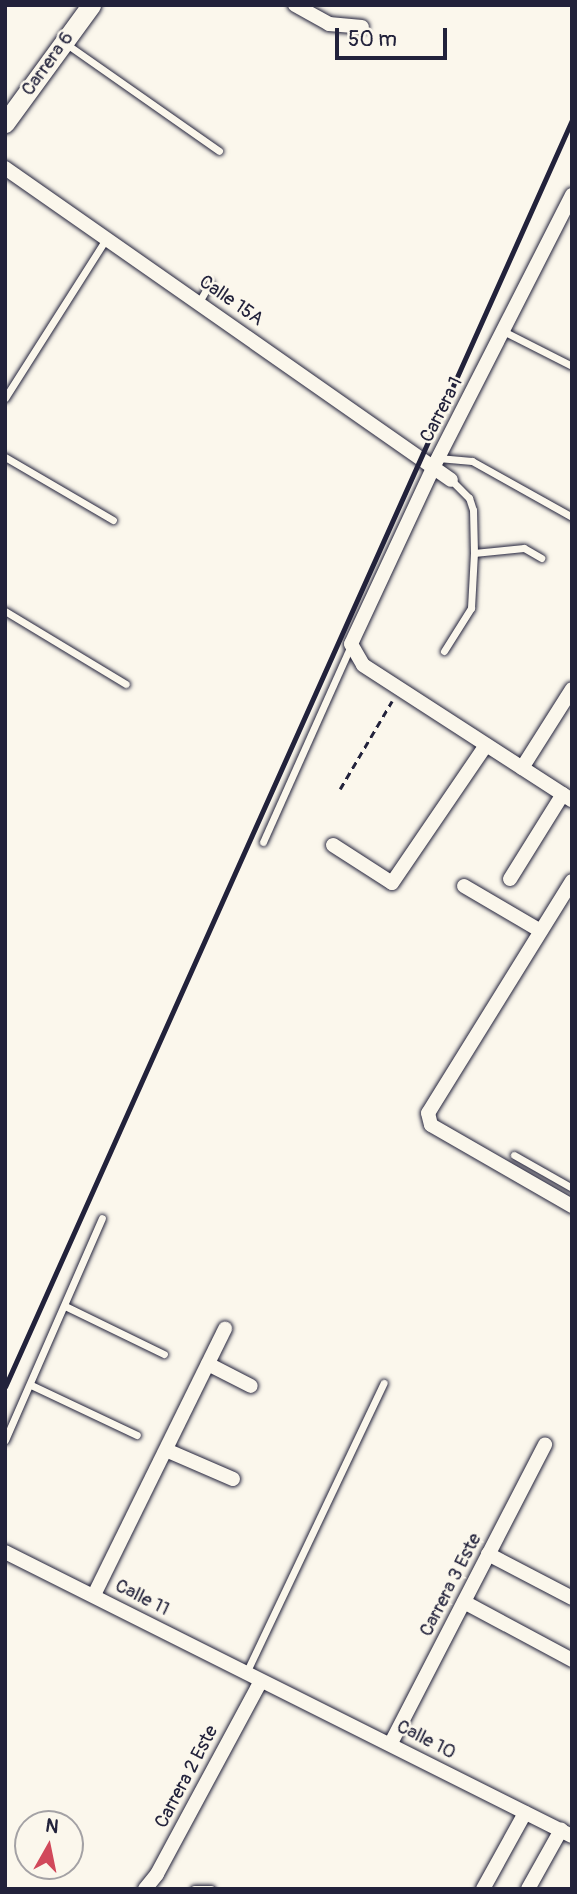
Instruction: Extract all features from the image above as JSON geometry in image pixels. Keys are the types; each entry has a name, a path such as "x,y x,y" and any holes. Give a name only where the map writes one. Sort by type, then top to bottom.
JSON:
{"main road":[{"name":"Carrera 6","path":"5,123 91,5"}],"street":[{"path":"295,5 321,21 362,27"},
{"name":"Calle 15A","path":"5,168 436,462 451,480"},
{"name":"Carrera 1","path":"351,644 436,462 572,195"},
{"path":"351,644 363,665 567,797 510,879"},
{"path":"522,768 572,690"},
{"path":"333,845 392,883 486,745"},
{"path":"572,881 539,930 428,1120 572,1206"},
{"path":"464,886 539,930"},
{"path":"94,1594 225,1329"},
{"path":"208,1364 251,1386"},
{"name":"Carrera 3 Este","path":"391,1743 545,1444"},
{"path":"166,1450 233,1479"},
{"name":"Calle 11","path":"5,1552 94,1594 261,1681"},
{"path":"488,1554 572,1598"},
{"path":"464,1602 572,1660"},
{"name":"Calle 10","path":"261,1681 391,1743 566,1833"},
{"name":"Carrera 2 Este","path":"145,1889 157,1874 261,1681"},
{"path":"482,1889 525,1813"},
{"path":"528,1889 566,1833"}],"lane":[{"path":"64,43 219,151"},
{"path":"5,398 106,238"},
{"path":"199,302 210,283"},
{"path":"503,331 572,366"},
{"path":"5,457 113,520"},
{"path":"436,462 472,461 572,517"},
{"path":"444,651 471,608 474,553 473,510 469,498 451,480"},
{"path":"474,553 524,548 541,558"},
{"path":"7,615 126,684"},
{"path":"263,842 351,644"},
{"path":"514,1155 572,1188"},
{"path":"5,1440 102,1218"},
{"path":"65,1306 163,1354"},
{"path":"246,1674 384,1383"},
{"path":"31,1385 137,1435"},
{"path":"194,1889 211,1889"}],"path":[{"path":"340,789 399,689"}],"railway":[{"path":"5,1387 572,120"}]}
